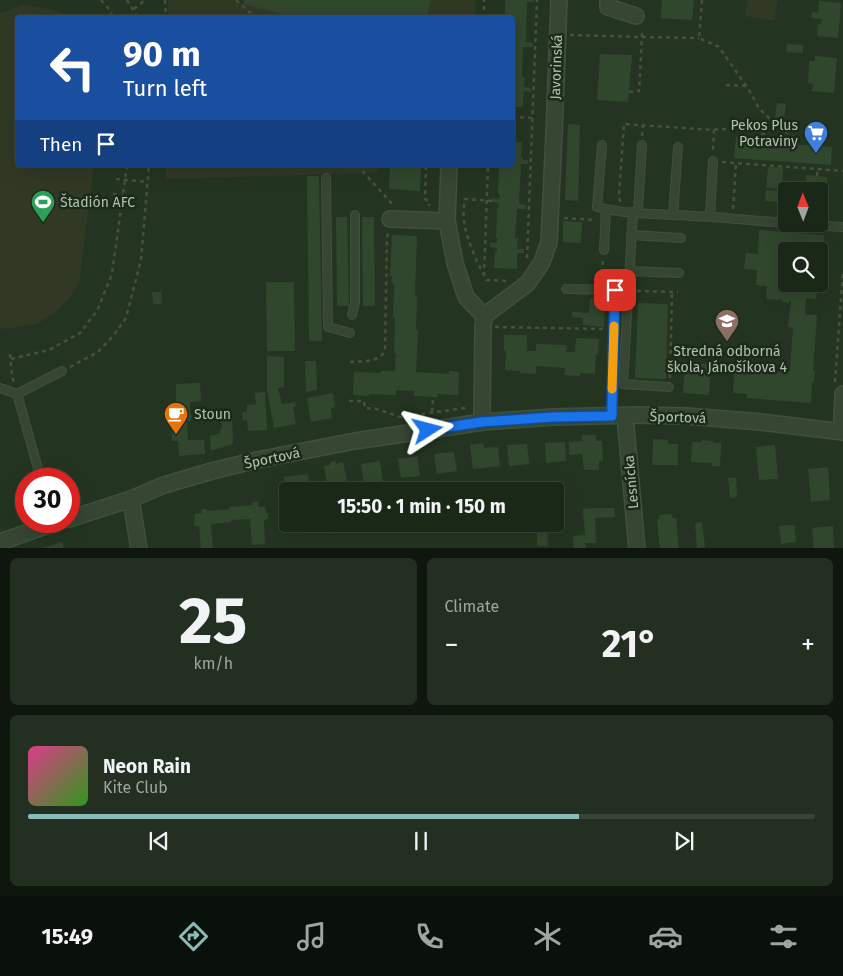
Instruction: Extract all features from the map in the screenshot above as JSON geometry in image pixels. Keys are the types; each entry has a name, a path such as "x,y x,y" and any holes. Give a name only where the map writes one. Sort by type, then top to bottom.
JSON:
{"street":[{"name":"Javorinská","path":"483,321 528,283 542,262 549,242 559,0"},
{"path":"608,0 608,7 639,22"},
{"path":"449,167 447,221 456,263 466,297 483,321 482,422"},
{"path":"391,219 447,221"},
{"path":"839,391 843,427"},
{"name":"Lesnícka","path":"619,416 637,548"},
{"name":"Športová","path":"80,515 212,470 356,441 482,422 553,417 687,416 761,422 843,432"},
{"path":"131,499 139,548"},
{"name":"Športová","path":"0,542 26,533"}],"lane":[{"path":"602,145 597,207 635,212 778,222"},
{"path":"642,145 631,235 623,384 669,387"},
{"path":"673,215 678,147"},
{"path":"710,216 713,161"},
{"path":"326,178 328,327 350,332"},
{"path":"604,250 606,209"},
{"path":"352,315 355,304 355,215"},
{"path":"828,226 843,227"},
{"path":"631,235 681,238"},
{"path":"630,271 680,273"},
{"path":"566,289 615,290 612,406 619,416"},
{"path":"0,388 17,394 62,371"},
{"path":"17,394 38,468"}],"path":[{"path":"101,0 112,15"},
{"path":"127,0 137,15"},
{"path":"134,9 145,0"},
{"path":"165,0 166,15"},
{"path":"236,0 253,15"},
{"path":"484,0 484,15"},
{"path":"527,260 530,162 534,118 536,0"},
{"path":"700,38 702,0"},
{"path":"245,8 250,15"},
{"path":"629,92 639,91 642,37 639,22"},
{"path":"557,35 700,38 719,47 759,108 776,125 794,138"},
{"path":"726,85 746,86"},
{"path":"515,117 534,118"},
{"path":"714,130 755,131 767,135"},
{"path":"713,161 843,171"},
{"path":"732,219 736,163"},
{"path":"11,359 49,350 80,333 97,311 112,274 127,167"},
{"path":"62,371 98,352 126,318 141,260 149,167"},
{"path":"358,167 407,219"},
{"path":"426,167 425,199 429,202 429,220"},
{"path":"484,276 488,167"},
{"path":"817,176 818,169"},
{"path":"116,179 148,182"},
{"path":"113,194 123,195"},
{"path":"492,201 465,200 464,220 468,239 486,280 515,281"},
{"path":"350,362 373,360 382,356 385,351 387,236 391,230 391,219"},
{"path":"485,245 490,245"},
{"path":"600,290 604,250"},
{"path":"839,391 843,271"},
{"path":"628,291 678,292"},
{"path":"669,387 672,292"},
{"path":"483,321 614,329"},
{"path":"10,354 12,376"},
{"path":"432,412 433,397"},
{"path":"349,401 364,400 366,408 400,417"}],"green space":[{"path":"168,0 235,0 243,4 291,15 168,15"},
{"path":"431,0 475,0 475,15 428,15"},
{"path":"748,0 778,0 774,21 745,16"},
{"name":"Štadión AFC","path":"23,5 41,7 66,15 15,15 15,167 94,167 79,282 69,299 55,312 37,324 3,329 0,328 0,13"},
{"path":"166,167 379,167 378,173 166,179"}],"building":[{"path":"244,0 431,0 428,15 288,15 243,4"},
{"path":"505,0 534,0 534,2 527,2 526,42 533,43 533,47 523,47 522,77 525,77 524,87 531,88 531,92 524,91 523,107 515,107 515,15 505,15"},
{"path":"662,0 694,0 692,20 661,18"},
{"path":"819,1 841,3 838,38 817,36 818,24 821,25 822,19 811,18 812,12 818,13"},
{"path":"787,44 803,45 803,53 786,52"},
{"path":"600,54 632,55 628,102 597,100"},
{"path":"815,56 837,58 834,93 812,91 813,84 808,83 809,61 815,61"},
{"path":"777,103 786,104 784,119 775,118"},
{"path":"568,124 580,125 578,201 565,200"},
{"path":"736,137 744,137 743,141 832,147 831,165 734,158"},
{"path":"515,142 522,142 521,157 523,157 523,160 528,160 528,164 521,164 519,204 526,205 526,209 517,209 515,238 518,238 517,249 524,249 524,253 517,253 517,269 494,268 497,248 490,247 490,243 497,243 497,207 499,208 499,203 492,202 492,198 499,199 500,194 498,194 499,167 515,167"},
{"path":"390,167 421,167 420,191 389,189"},
{"path":"768,167 783,168 782,182 778,182 778,189 766,188"},
{"path":"806,175 827,177 827,182 806,182"},
{"path":"307,176 319,176 322,341 309,341"},
{"path":"766,190 778,191 777,202 765,201"},
{"path":"336,217 347,217 349,306 337,306"},
{"path":"362,217 374,217 375,306 363,306"},
{"path":"563,221 582,222 581,243 563,242"},
{"path":"759,230 824,235 823,242 778,242 778,292 817,292 816,299 806,298 805,314 817,315 813,371 815,371 814,383 812,382 811,403 747,398 747,394 733,393 735,368 789,372 790,369 793,328 788,327 791,301 789,300 789,303 782,302 782,300 766,299 767,286 756,285 757,270 744,269 746,253 758,254"},
{"path":"392,235 417,236 415,295 417,296 416,330 418,330 416,372 449,374 449,371 459,372 458,395 438,394 438,397 414,396 414,391 396,390 396,395 353,395 354,372 381,373 381,371 395,371 394,284 392,283 392,276 390,276"},
{"path":"266,282 294,282 295,351 267,351"},
{"path":"152,292 161,292 162,304 153,304"},
{"path":"590,298 605,299 604,327 583,325 583,318 572,317 572,312 589,313"},
{"path":"638,303 668,304 666,379 635,378"},
{"path":"504,335 527,335 527,351 536,351 536,344 567,345 566,352 575,352 576,338 599,339 595,374 580,373 580,376 564,375 565,368 536,366 536,374 505,370 506,351 504,350"},
{"path":"267,356 284,357 284,387 278,388 282,404 295,402 296,406 293,407 296,424 274,428 267,390"},
{"path":"305,361 316,361 317,390 306,392"},
{"path":"685,363 711,364 709,395 683,393"},
{"path":"200,383 201,401 190,402 190,414 192,416 190,421 187,421 188,440 204,440 205,454 179,456 178,441 172,441 170,402 176,402 176,384"},
{"path":"265,392 267,430 248,431 247,420 243,421 242,412 247,412 247,405 256,404 255,393"},
{"path":"333,393 335,407 331,408 332,418 311,422 307,398"},
{"path":"221,412 232,412 233,444 211,451 210,436 220,433 220,429 222,429"},
{"path":"582,435 596,435 596,441 602,441 603,461 599,461 599,470 584,470 582,454 569,455 569,442 582,441"},
{"path":"653,439 668,440 668,444 678,444 678,465 652,465"},
{"path":"702,440 721,443 720,466 712,466 712,463 691,462 692,442 702,442"},
{"path":"565,442 566,461 546,463 545,443"},
{"path":"483,443 484,448 498,447 500,466 473,469 470,445"},
{"path":"527,444 529,464 509,466 507,445"},
{"path":"775,445 778,479 759,480 756,447"},
{"path":"454,452 457,471 437,474 434,454"},
{"path":"417,456 420,476 401,478 398,459"},
{"path":"336,461 336,464 343,462 347,482 327,482 324,466 330,465 330,462"},
{"path":"380,461 383,481 364,482 361,464"},
{"path":"828,467 830,500 811,502 808,469"},
{"path":"308,474 309,482 284,482 284,477"},
{"path":"728,478 736,478 737,497 730,498"},
{"path":"252,502 258,502 258,507 265,506 266,513 268,513 268,519 264,520 265,544 252,545 250,519 231,520 231,522 211,524 213,548 201,548 199,526 194,526 195,514 202,513 202,509 207,509 207,511 253,505"},
{"path":"614,508 615,517 595,518 596,543 585,543 586,548 574,548 573,536 585,535 583,509"},
{"path":"672,514 672,518 676,518 679,548 660,548 657,519 660,519 659,515"},
{"path":"702,522 705,547 697,548 695,523"},
{"path":"794,525 796,542 781,544 779,526"},
{"path":"833,526 834,548 814,548 812,528"},
{"path":"537,532 547,532 548,546 537,546"},
{"path":"62,542 64,548 43,548"}],"slow traffic":[{"path":"612,389 614,326"}],"place":[{"name":"Pekos Plus Potraviny","path":"816,154"},
{"name":"Štadión AFC","path":"43,223"},
{"name":"Stredná odborná škola, Jánošíkova 4","path":"727,342"},
{"name":"Stoun","path":"176,435"}],"route":[{"path":"428,430 482,422 553,417 612,416 615,290"}]}
